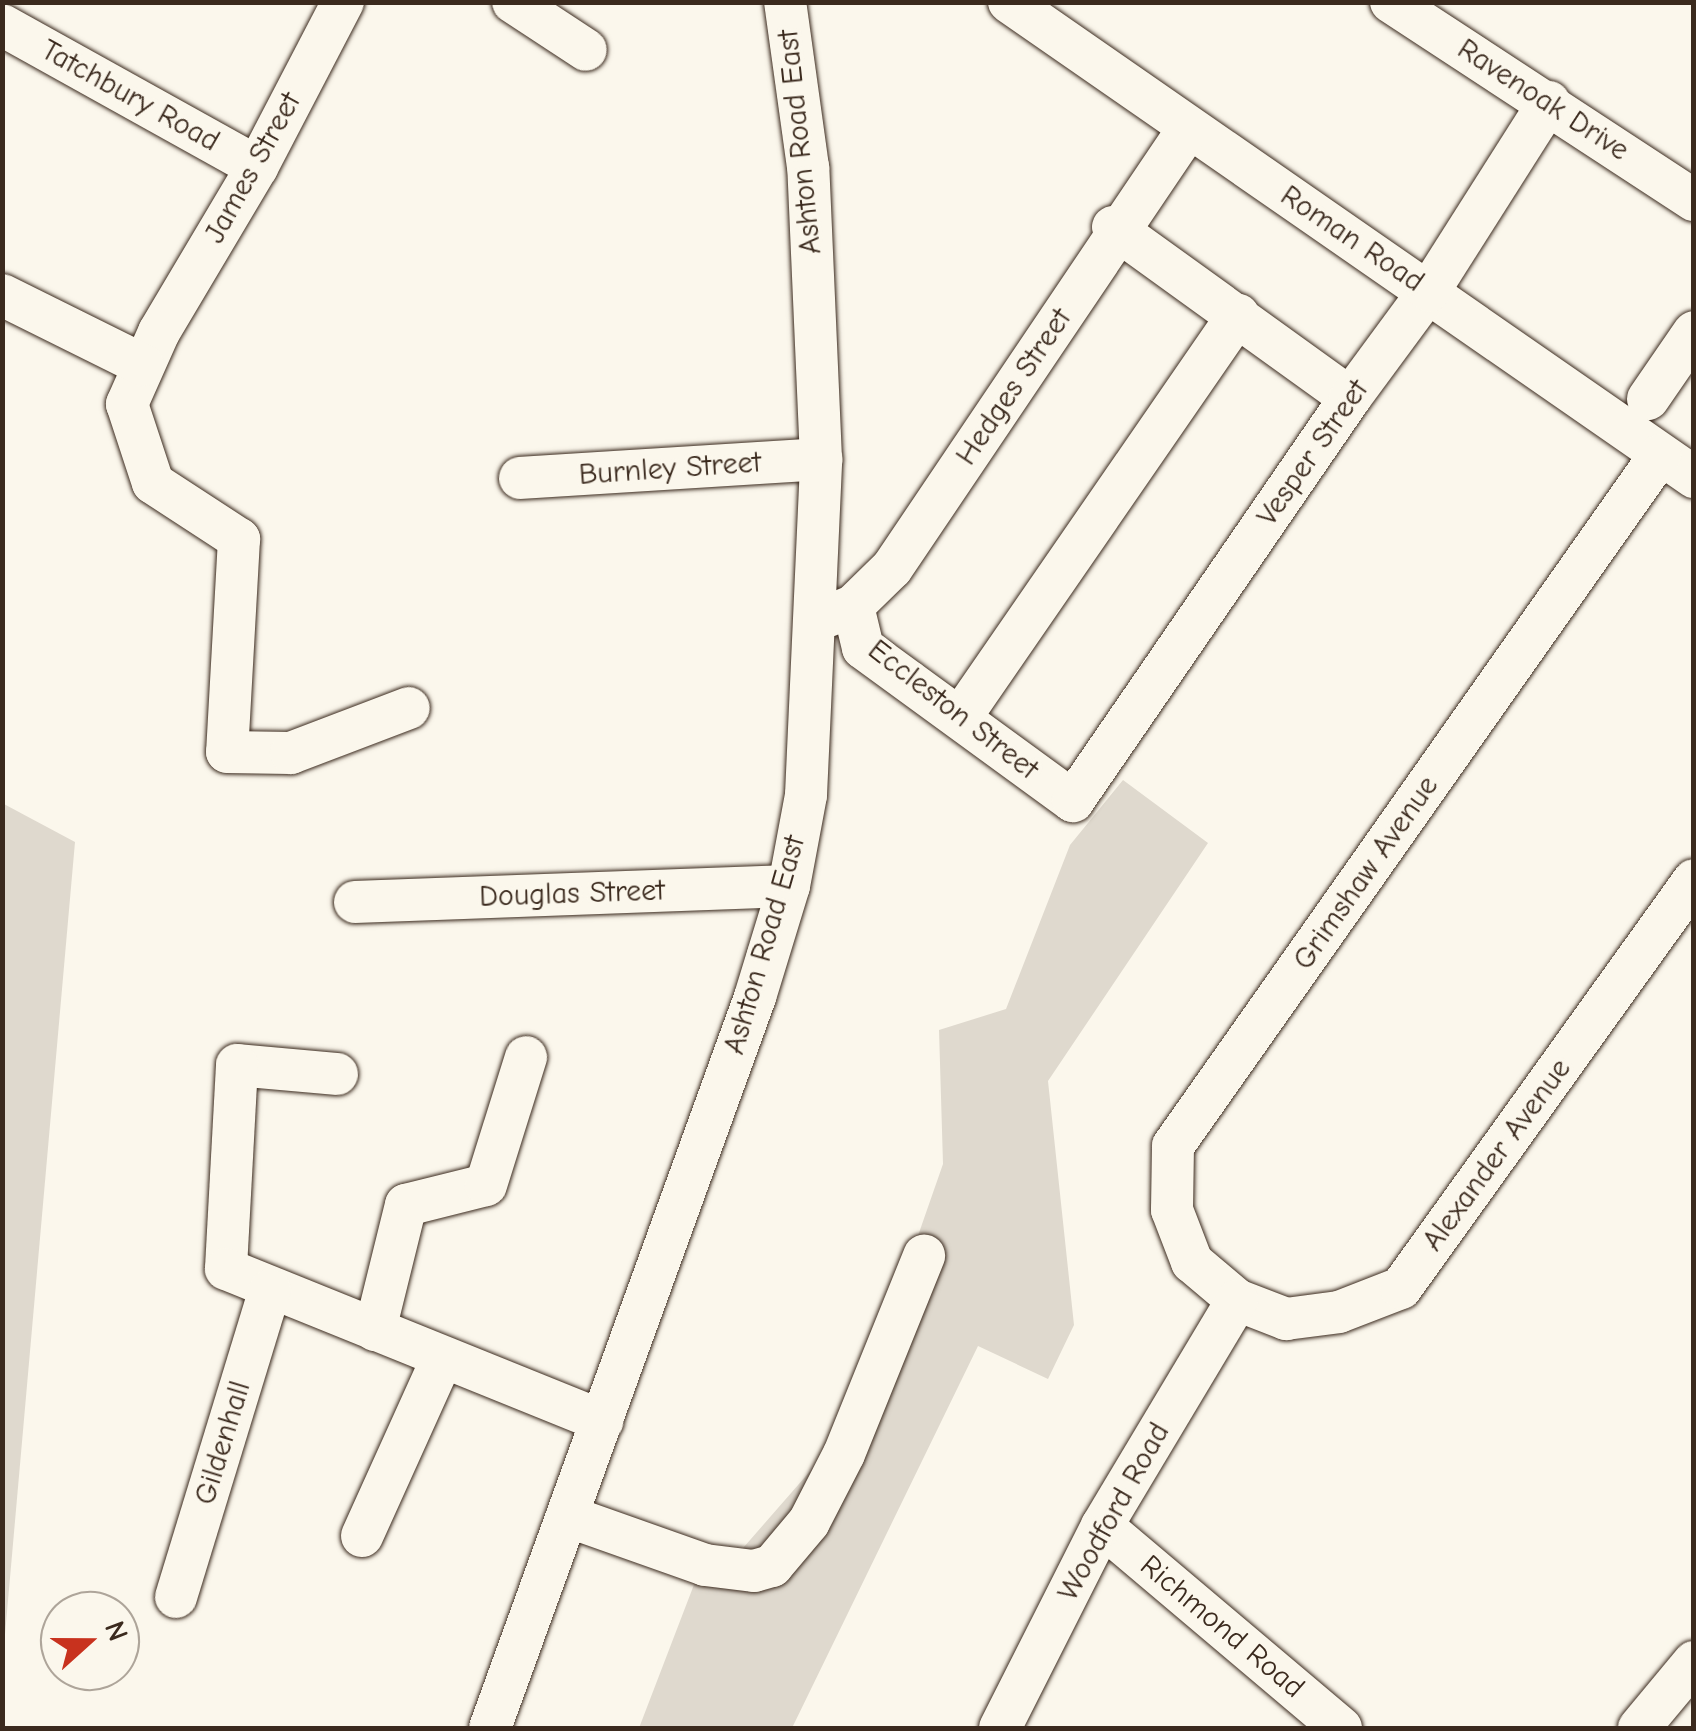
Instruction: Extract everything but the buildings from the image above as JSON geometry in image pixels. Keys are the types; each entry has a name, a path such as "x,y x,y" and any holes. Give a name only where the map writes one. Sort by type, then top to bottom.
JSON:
{"street":[{"name":"James Street","path":"343,2 256,167 151,348 127,404 153,482 239,539 227,752 291,753 409,708"},
{"path":"513,2 586,50"},
{"name":"Ashton Road East","path":"490,1728 754,997 789,886 806,795 835,611 821,459 808,167 784,2"},
{"name":"Roman Road","path":"1009,2 1677,466"},
{"name":"Ravenoak Drive","path":"1391,2 1694,200"},
{"name":"Tatchbury Road","path":"2,25 256,167"},
{"name":"Vesper Street","path":"1073,801 1350,398 1430,291 1549,102"},
{"name":"Hedges Street","path":"835,611 892,568 1116,229 1188,129"},
{"path":"1116,229 1350,398"},
{"path":"2,295 151,348"},
{"path":"960,718 1238,314"},
{"path":"1648,399 1694,332"},
{"name":"Burnley Street","path":"520,478 821,459"},
{"name":"Grimshaw Avenue","path":"1236,1300 1192,1262 1172,1210 1174,1146 1677,466"},
{"name":"Eccleston Street","path":"835,611 862,648 1073,801"},
{"name":"Alexander Avenue","path":"1236,1300 1286,1320 1339,1312 1401,1288 1694,880"},
{"name":"Douglas Street","path":"355,902 789,886"},
{"path":"375,1330 406,1205 486,1185 526,1056"},
{"path":"337,1074 237,1065 226,1269 602,1421"},
{"path":"567,1516 705,1564 754,1571 772,1566 808,1522 844,1454 924,1256"},
{"name":"Gildenhall","path":"176,1597 270,1290"},
{"name":"Woodford Road","path":"1000,1728 1102,1526 1236,1300"},
{"path":"362,1536 443,1357"},
{"name":"Richmond Road","path":"1102,1526 1341,1728"},
{"path":"1640,1728 1694,1662"}],"shaded area":[{"path":"1123,780 1208,843 1048,1081 1074,1325 1048,1379 978,1346 792,1728 639,1728 695,1582 730,1563 853,1422 943,1164 939,1030 1006,1009 1070,845"},
{"path":"2,803 75,842 3,1657 2,1657"}]}
